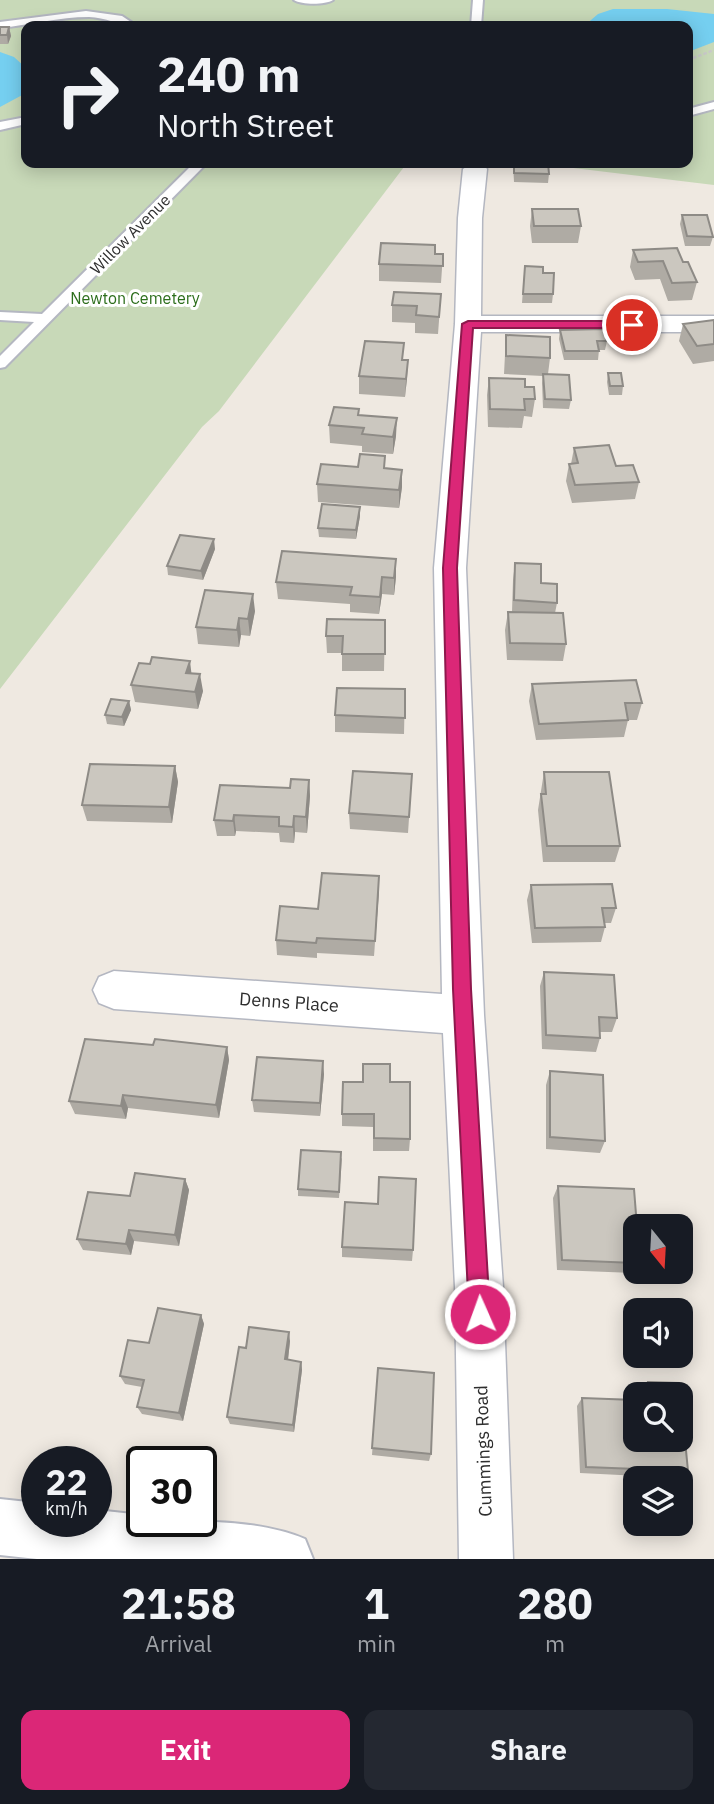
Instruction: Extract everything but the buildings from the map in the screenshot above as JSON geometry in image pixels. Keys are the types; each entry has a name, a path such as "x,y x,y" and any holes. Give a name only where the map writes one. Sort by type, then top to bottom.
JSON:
{"street":[{"name":"Cummings Road","path":"475,169 470,218 468,324 450,568 463,1015 479,1287 486,1559"},
{"path":"468,324 714,324"},
{"name":"Denns Place","path":"114,990 463,1015"},
{"path":"0,1527 285,1559"}],"lane":[{"path":"299,0 328,0"},
{"path":"476,21 478,0"},
{"path":"0,24 94,10 113,13 128,21"},
{"path":"693,111 714,105"},
{"path":"0,126 21,122"},
{"name":"Willow Avenue","path":"0,364 196,168"},
{"path":"0,316 45,318"}],"path":[{"path":"693,58 714,50"}],"green space":[{"name":"Newton Cemetery","path":"0,0 714,0 714,185 573,168 693,168 693,21 21,21 21,168 403,168 219,411 202,427 0,689"}],"water":[{"path":"613,9 667,9 714,14 714,42 693,50 693,21 590,21 598,14"},
{"path":"0,52 14,57 21,63 21,96 0,107"}],"route":[{"path":"480,1314 462,989 450,568 468,324 632,325"}]}
